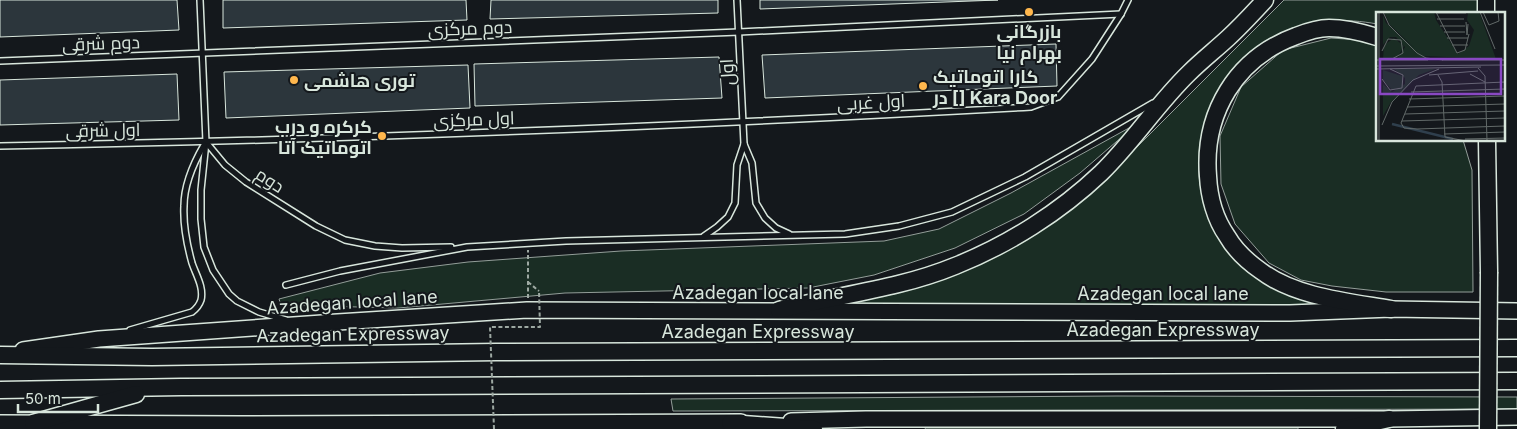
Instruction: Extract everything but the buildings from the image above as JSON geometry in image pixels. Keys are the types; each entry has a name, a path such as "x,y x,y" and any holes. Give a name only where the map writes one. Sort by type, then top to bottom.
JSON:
{"highway":[{"path":"780,310 886,288 923,278 990,251 1020,233 1067,201 1101,172 1188,74 1229,37 1265,0"},
{"path":"1376,37 1357,30 1328,28 1306,32 1286,40 1259,56 1239,75 1224,97 1210,130 1207,160 1209,193 1225,235 1237,250 1262,272 1293,288 1323,297 1391,309"},
{"path":"1476,141 1488,182"},
{"path":"1487,141 1489,272 1488,429"},
{"name":"Azadegan Expressway","path":"0,354 152,357 506,352 1517,348"},
{"path":"0,390 1517,380"},
{"path":"32,423 160,388"},
{"path":"1344,429 1388,419"},
{"path":"730,422 814,429"}],"main road":[{"name":"Azadegan local lane","path":"0,354 99,339 528,310 1290,313 1391,309 1517,311"},
{"path":"0,423 249,424 730,422 866,419 1388,419 1517,417"}],"lane":[{"path":"200,0 206,142 201,190 201,219 204,247 213,270 229,294 237,301 259,312 289,320 322,323"},
{"name":"اول","path":"703,236 728,217 734,203 737,165 744,144 737,0"},
{"path":"1121,14 1128,0"},
{"name":"دوم مرکزی","path":"202,52 739,32 1121,14"},
{"name":"اول غربی","path":"743,123 1031,107 1058,97 1092,59 1121,14"},
{"name":"دوم شرقی","path":"0,61 202,52"},
{"path":"286,285 340,271 467,246 703,236 845,234 899,226 952,212 1025,177 1152,104 1188,74"},
{"name":"اول مرکزی","path":"206,142 743,123"},
{"path":"99,339 182,316 198,308 201,300 201,291 184,224 184,205 186,186 206,142"},
{"name":"اول شرقی","path":"0,146 206,142"},
{"name":"دوم","path":"206,142 226,165 246,182 316,226 345,240 375,246 402,248 467,246"},
{"name":"اول","path":"744,144 752,162 756,203 765,218 776,228 791,235"}],"path":[{"path":"528,243 528,310"},
{"path":"494,429 490,327 540,327 539,291 528,282"}],"green space":[{"path":"1284,0 1479,0 1479,12 1376,12 1376,24 1330,21 1284,32 1264,42 1247,56 1232,72 1219,91 1209,111 1202,132 1199,176 1207,212 1214,230 1229,248 1340,307 823,306 894,294 929,284 1128,156"},
{"path":"1331,38 1361,40 1376,46 1376,141 1463,141 1472,170 1473,292 1386,292 1332,286 1301,280 1269,263 1235,224 1221,184 1220,136 1241,87 1283,50"},
{"path":"1138,123 1080,173 1024,214 955,248 874,275 808,288 565,293 398,308 281,305 279,299 380,273 468,262 621,251 884,241 939,229 1011,193"},
{"path":"1117,396 1517,397 1517,409 673,411 671,399"},
{"path":"1302,426 1297,429 925,429 926,427"}],"place":[{"name":"بازرگانی بهرام نیا","path":"1029,12"},
{"name":"توری هاشمی","path":"294,80"},
{"name":"کارا اتوماتیک در [] Kara Door","path":"923,86"},
{"name":"کرکره و درب اتوماتیک آتا","path":"382,136"}]}
